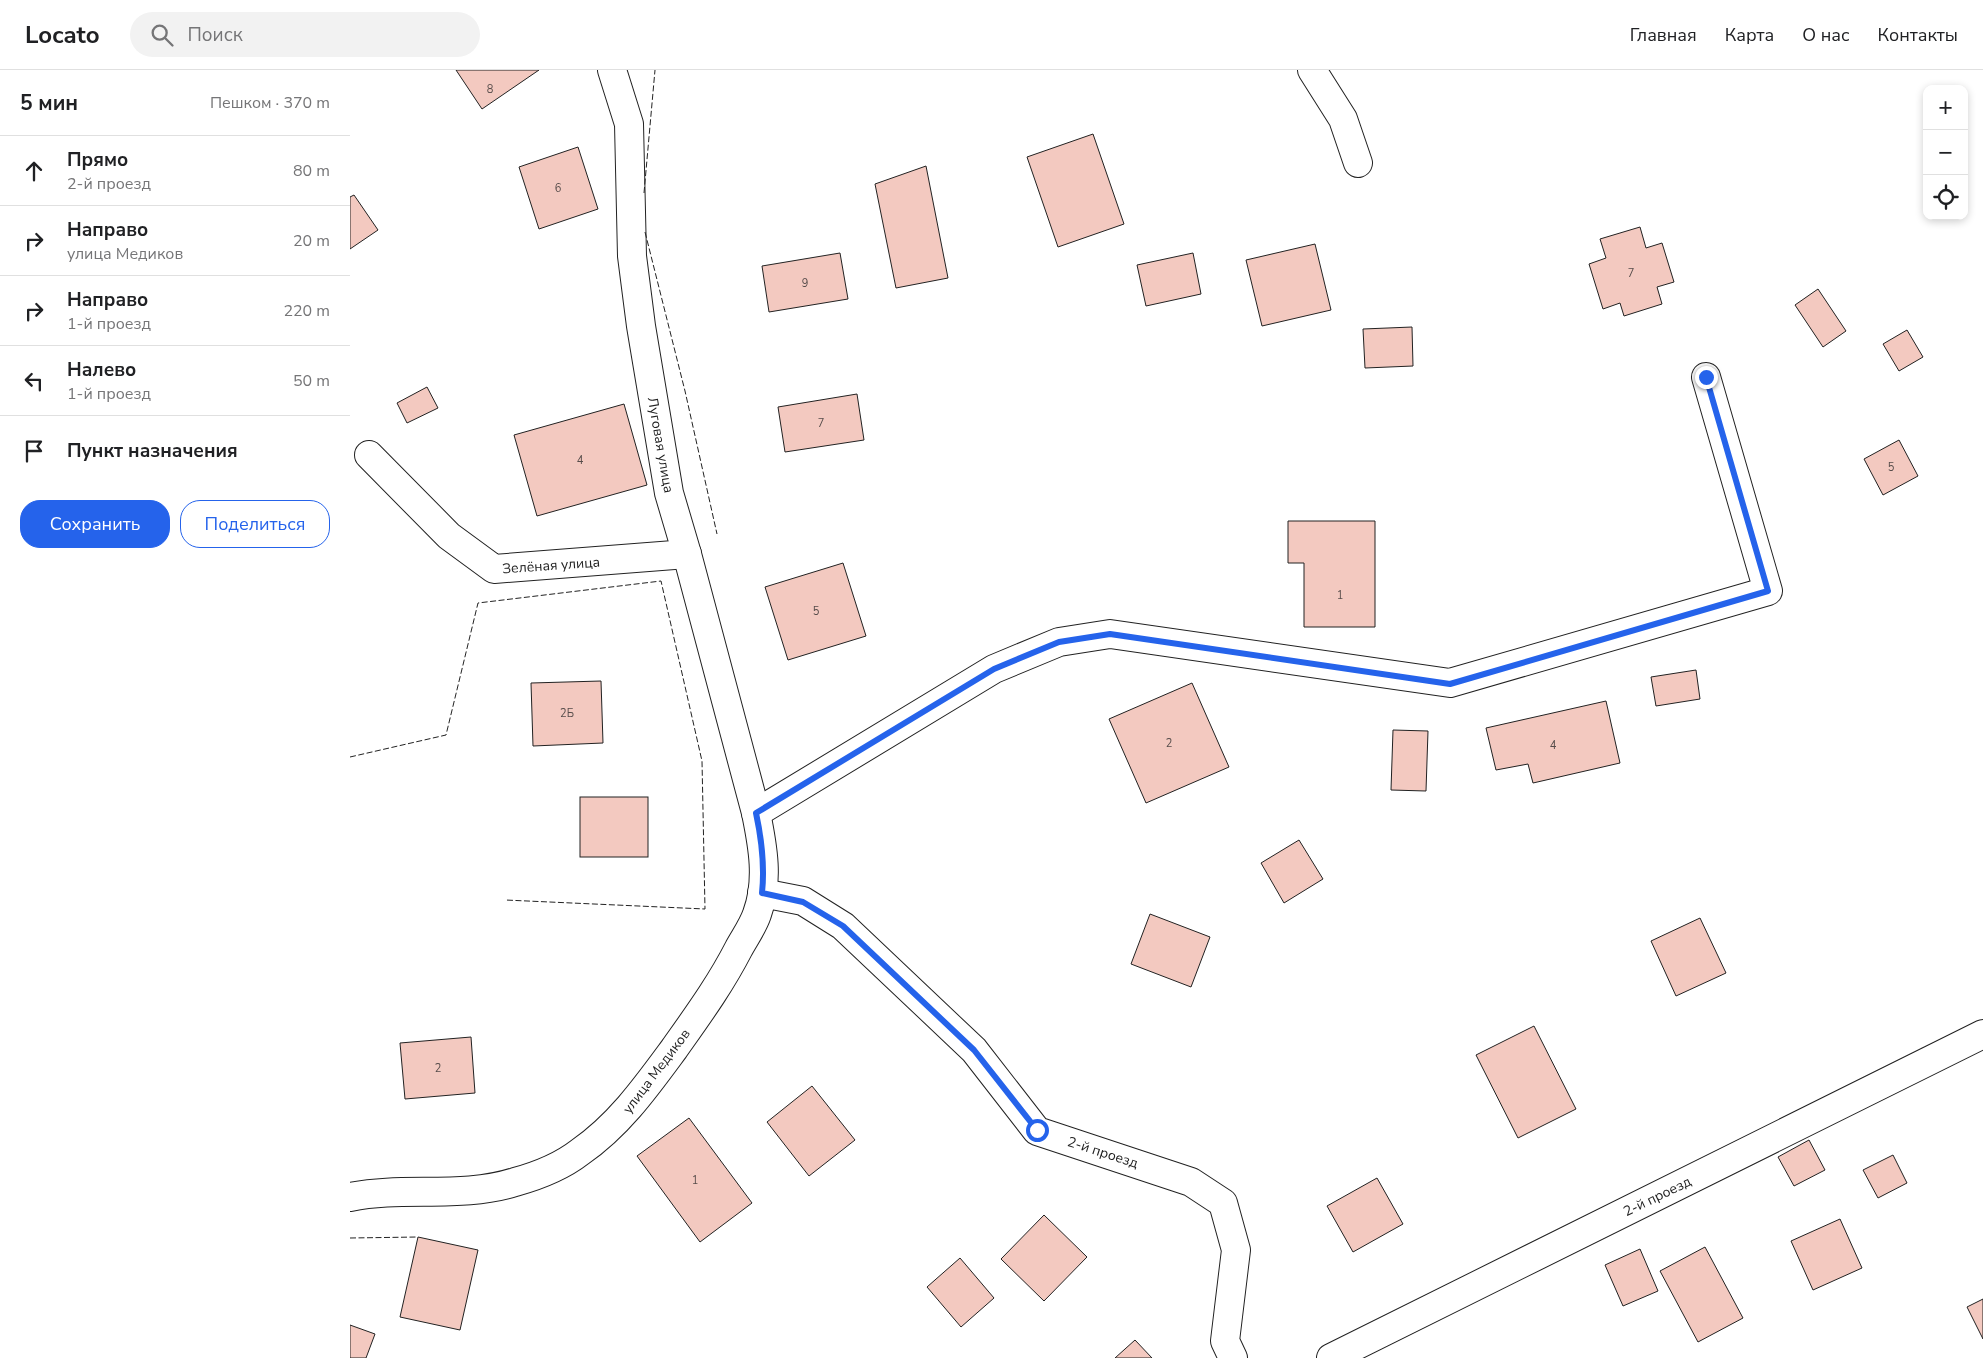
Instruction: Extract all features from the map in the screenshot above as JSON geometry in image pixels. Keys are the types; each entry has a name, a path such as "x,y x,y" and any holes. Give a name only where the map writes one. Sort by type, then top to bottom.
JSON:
{"street":[{"name":"Луговая улица","path":"612,70 629,124 632,256 640,326 669,493 688,554 756,813"},
{"path":"1312,70 1343,119 1358,163"},
{"path":"756,813 994,669 1059,642 1110,634 1450,684 1768,591 1706,377"},
{"name":"Зелёная улица","path":"369,455 449,536 494,569 688,554"},
{"name":"улица Медиков","path":"350,1197 366,1194 452,1192 514,1183 547,1171 580,1152 626,1112 719,986 757,914 762,893 764,851 756,813"},
{"name":"2-й проезд","path":"762,893 803,902 843,926 974,1050 1037,1130 1191,1182 1223,1203 1236,1250 1224,1341 1232,1358"},
{"name":"2-й проезд","path":"1331,1358 1983,1034"}],"building":[{"path":"456,70 539,70 482,109"},
{"path":"1093,134 1124,224 1058,247 1027,157"},
{"path":"578,147 598,209 539,229 519,167"},
{"path":"926,166 948,278 896,288 875,184"},
{"path":"354,195 378,230 350,249 350,197"},
{"path":"1640,227 1646,248 1662,243 1674,282 1657,287 1662,304 1624,316 1620,303 1603,309 1589,264 1606,258 1600,239"},
{"path":"1315,244 1331,310 1262,326 1246,260"},
{"path":"840,253 848,299 769,312 762,266"},
{"path":"1193,253 1201,294 1146,306 1137,265"},
{"path":"1818,289 1846,331 1823,347 1795,305"},
{"path":"1412,327 1413,366 1365,368 1363,329"},
{"path":"1907,330 1923,357 1899,371 1883,344"},
{"path":"427,387 438,408 407,423 397,403"},
{"path":"857,394 864,440 785,452 778,407"},
{"path":"624,404 647,485 537,516 514,435"},
{"path":"1899,440 1918,476 1883,495 1864,459"},
{"path":"1288,521 1375,521 1375,627 1304,627 1304,563 1288,563"},
{"path":"843,563 866,636 788,660 765,587"},
{"path":"1696,670 1700,699 1656,706 1651,677"},
{"path":"601,681 603,743 533,746 531,683"},
{"path":"1192,683 1229,767 1146,803 1109,719"},
{"path":"1606,701 1620,763 1533,783 1528,764 1496,770 1486,728"},
{"path":"1393,730 1428,731 1426,791 1391,790"},
{"path":"580,797 648,797 648,857 580,857"},
{"path":"1299,840 1323,879 1284,903 1261,863"},
{"path":"1150,914 1210,937 1191,987 1131,964"},
{"path":"1700,918 1726,973 1676,996 1651,941"},
{"path":"1534,1026 1576,1109 1518,1138 1476,1055"},
{"path":"471,1037 475,1093 405,1099 400,1043"},
{"path":"812,1086 855,1140 809,1176 767,1122"},
{"path":"689,1118 752,1203 700,1242 637,1156"},
{"path":"1809,1140 1825,1170 1794,1186 1778,1157"},
{"path":"1893,1155 1907,1183 1878,1198 1863,1170"},
{"path":"1377,1178 1403,1224 1353,1252 1327,1206"},
{"path":"1044,1215 1087,1257 1044,1301 1001,1259"},
{"path":"1840,1219 1862,1268 1813,1290 1791,1241"},
{"path":"418,1237 478,1250 460,1330 400,1317"},
{"path":"1705,1247 1743,1318 1698,1342 1660,1271"},
{"path":"1640,1249 1658,1291 1623,1306 1605,1265"},
{"path":"960,1258 994,1298 961,1327 927,1287"},
{"path":"1983,1299 1983,1339 1967,1307"},
{"path":"350,1325 375,1334 366,1358 350,1358"},
{"path":"1135,1340 1152,1358 1115,1358"}],"fence":[{"path":"644,193 655,70"},
{"path":"645,232 685,391 717,534"},
{"path":"350,757 446,735 478,603 661,581 702,761 705,909 505,900"},
{"path":"350,1238 418,1237"}],"route":[{"path":"1037,1130 974,1050 843,926 803,902 762,893 764,851 756,813 994,669 1059,642 1110,634 1450,684 1768,591 1706,377"}]}
